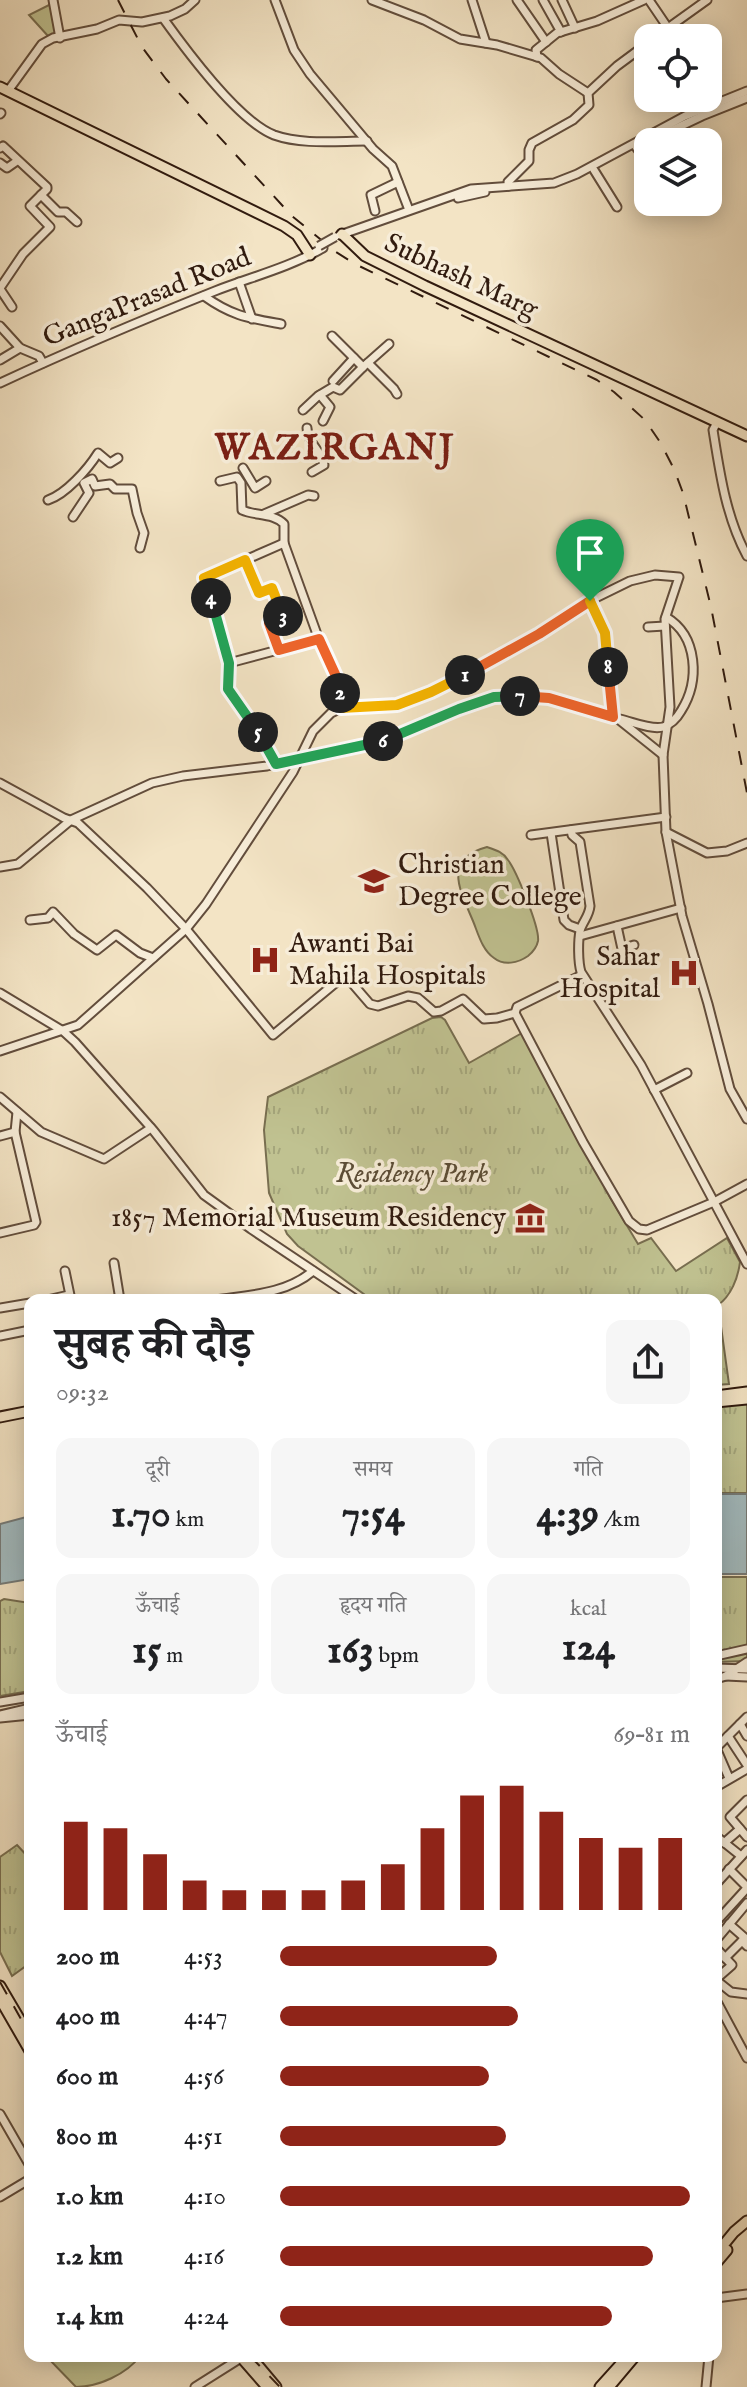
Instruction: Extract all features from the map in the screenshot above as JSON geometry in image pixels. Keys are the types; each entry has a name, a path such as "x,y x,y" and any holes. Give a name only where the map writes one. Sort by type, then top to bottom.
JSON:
{"main road":[{"path":"4,89 284,226 297,235 309,254"},
{"name":"Subhash Marg","path":"340,237 365,256 425,286 747,436"},
{"path":"722,1395 747,1392"},
{"path":"722,1401 747,1399"},
{"path":"0,1411 24,1408"},
{"path":"0,1417 24,1409"},
{"path":"1,1993 24,2028"},
{"path":"1,1993 24,2039"},
{"path":"722,2247 744,2225"},
{"path":"722,2256 744,2225"},
{"path":"248,2362 267,2387"},
{"path":"250,2362 276,2387"},
{"path":"600,2387 623,2362"},
{"path":"609,2387 630,2362"}],"street":[{"path":"53,0 60,38"},
{"path":"4,89 42,44 53,38 97,29 119,20 142,22 163,18 185,9 195,0"},
{"path":"275,0 294,50 312,76 392,166 409,210"},
{"path":"372,0 424,20 460,39 537,57 588,93"},
{"path":"472,0 486,43"},
{"path":"517,0 546,42"},
{"path":"543,0 561,32"},
{"path":"562,0 575,28"},
{"path":"537,57 536,50 561,32 646,0 665,24"},
{"path":"674,24 707,0"},
{"path":"163,18 187,53 257,127 276,136 310,141 367,141"},
{"path":"588,93 634,53"},
{"path":"309,254 340,237 471,189 554,183 577,174 685,116 747,91"},
{"path":"509,186 508,182 529,161 532,143 573,120 589,105 588,93"},
{"path":"676,128 747,98"},
{"path":"0,148 3,146 47,187 30,206 50,227 23,254 0,288 12,307"},
{"path":"340,237 470,194 553,187 570,182 634,148"},
{"path":"0,163 7,168 17,161"},
{"path":"594,170 617,207"},
{"path":"375,211 371,195 398,182"},
{"path":"41,195 58,212 66,212 77,222"},
{"name":"GangaPrasad Road","path":"0,383 85,343 239,282 244,283 309,254"},
{"path":"239,282 252,319"},
{"path":"204,296 224,310 281,324"},
{"path":"0,326 20,348 39,356 43,363"},
{"path":"332,336 397,394"},
{"path":"303,410 333,387 340,390 389,344"},
{"path":"0,360 20,348"},
{"path":"333,381 354,358"},
{"path":"320,395 330,407 323,421"},
{"path":"717,422 713,430 723,492 747,556"},
{"path":"307,428 307,436 324,460 324,465 312,472"},
{"path":"48,500 82,480 98,453 110,463 118,458"},
{"path":"243,468 255,488 266,481"},
{"path":"220,481 237,477 241,483 242,510 280,520 284,524 284,543 319,639 340,685 341,708"},
{"path":"82,480 92,479 95,486 110,484 115,489 132,489 144,533 140,548"},
{"path":"73,517 89,493 82,480"},
{"path":"241,483 251,480"},
{"path":"262,515 308,495 314,496"},
{"path":"276,764 228,689 229,663 204,578 284,543"},
{"path":"245,560 259,593 272,588 284,617 269,623 279,650"},
{"path":"0,1051 78,1025 186,929 206,904 293,772 313,731 331,713 341,708 397,705 431,692 630,581 655,575 679,577 666,621 670,707 663,755 666,832 681,908 730,1089 747,1119"},
{"path":"590,601 605,633 615,718 663,755"},
{"path":"0,867 18,864 71,820 152,783 276,764 389,739 494,697 549,698 657,728 667,726 676,719 687,702 694,680 694,664 688,644 676,623 666,621 648,627"},
{"path":"229,663 319,639"},
{"path":"0,783 78,823 186,929 273,1035 345,975 370,1004 378,1006 408,996 418,998 434,1012 463,999 484,1019 515,1013"},
{"path":"531,835 666,817"},
{"path":"571,830 580,842 590,906 589,916 580,932 579,963 582,975 641,1065 747,1264"},
{"path":"666,832 707,853 727,851 747,843"},
{"path":"551,833 564,920 580,932 617,926 681,908"},
{"path":"30,920 48,918 53,912 74,934 97,950 116,935 140,953 153,958"},
{"path":"617,926 622,949 634,945"},
{"path":"582,975 517,1007 515,1013 629,1221 639,1229 647,1230 714,1202 747,1184"},
{"path":"0,993 63,1031 151,1128 204,1195 348,1294"},
{"path":"654,1090 687,1073"},
{"path":"0,1097 41,1132 104,1159 151,1128"},
{"path":"0,1233 36,1222 15,1132 17,1112"},
{"path":"0,1136 15,1132"},
{"path":"114,1263 119,1294"},
{"path":"65,1271 69,1294"},
{"path":"253,1294 301,1282 313,1271"},
{"path":"0,1308 24,1304"},
{"path":"0,1336 24,1331"},
{"path":"722,1655 747,1649"},
{"path":"726,1676 747,1662"},
{"path":"722,1668 747,1669"},
{"path":"722,1676 747,1677"},
{"path":"0,1702 24,1698"},
{"path":"0,1717 24,1710"},
{"path":"0,1717 24,1715"},
{"path":"722,1742 747,1717"},
{"path":"740,1724 747,1736"},
{"path":"728,1736 740,1772 747,1779"},
{"path":"722,1783 740,1772"},
{"path":"747,1800 730,1817 747,1837"},
{"path":"722,1838 740,1829"},
{"path":"722,1842 744,1853 722,1877"},
{"path":"722,1915 747,1888 729,1869"},
{"path":"722,1933 747,1903"},
{"path":"725,1958 745,1943 745,1938 729,1924"},
{"path":"722,1955 732,1965 722,1974"},
{"path":"722,1985 731,1992 747,1994"},
{"path":"722,2011 747,2058"},
{"path":"0,2114 24,2156"},
{"path":"0,2197 24,2183"},
{"path":"722,2297 747,2294"},
{"path":"195,2387 235,2362"},
{"path":"706,2387 708,2362"}],"green space":[{"path":"51,4 58,33 48,36 29,15"},
{"path":"487,847 502,853 512,866 538,934 536,947 528,956 515,962 498,960 486,951 460,887 459,868 464,859"},
{"name":"Residency Park","path":"432,1018 445,1020 469,1063 522,1033 638,1244 651,1238 676,1271 727,1238 740,1262 727,1297 722,1301 722,1294 364,1294 298,1246 287,1234 269,1193 264,1130 268,1097"},
{"name":"Residency Park","path":"722,1334 729,1384 722,1385"},
{"path":"747,1402 747,1493 722,1493 722,1404"},
{"path":"722,1577 747,1577 747,1661 722,1662"},
{"path":"0,1601 24,1602 24,1692 0,1696"},
{"path":"17,1845 24,1853 24,1967 12,1976 0,1952 0,1857"},
{"path":"52,2362 134,2362 111,2378 76,2387"}],"water":[{"path":"722,1494 747,1494 747,1574 722,1574"},
{"path":"24,1518 24,1580 0,1584 0,1524"}],"railway":[{"path":"118,0 142,47 166,79 292,216 336,252 355,264 597,380 645,420 660,442 683,493 711,607 747,793"},
{"path":"0,1982 24,2024"},
{"path":"256,2362 280,2387"}],"place":[{"name":"Christian Degree College","path":"374,881"},
{"name":"Awanti Bai Mahila Hospitals","path":"265,960"},
{"name":"Sahar Hospital","path":"684,973"},
{"name":"1857 Memorial Museum Residency","path":"530,1218"}],"district":[{"name":"WAZIRGANJ","path":"335,449"}],"route":[{"path":"245,560 259,593 272,588 284,617 269,623 279,650 319,639 340,685 341,708 397,705 431,692 539,634 590,601 605,633 613,717 549,698 494,697 389,739 276,764 228,689 229,663 224,638 204,578 245,560"}]}
